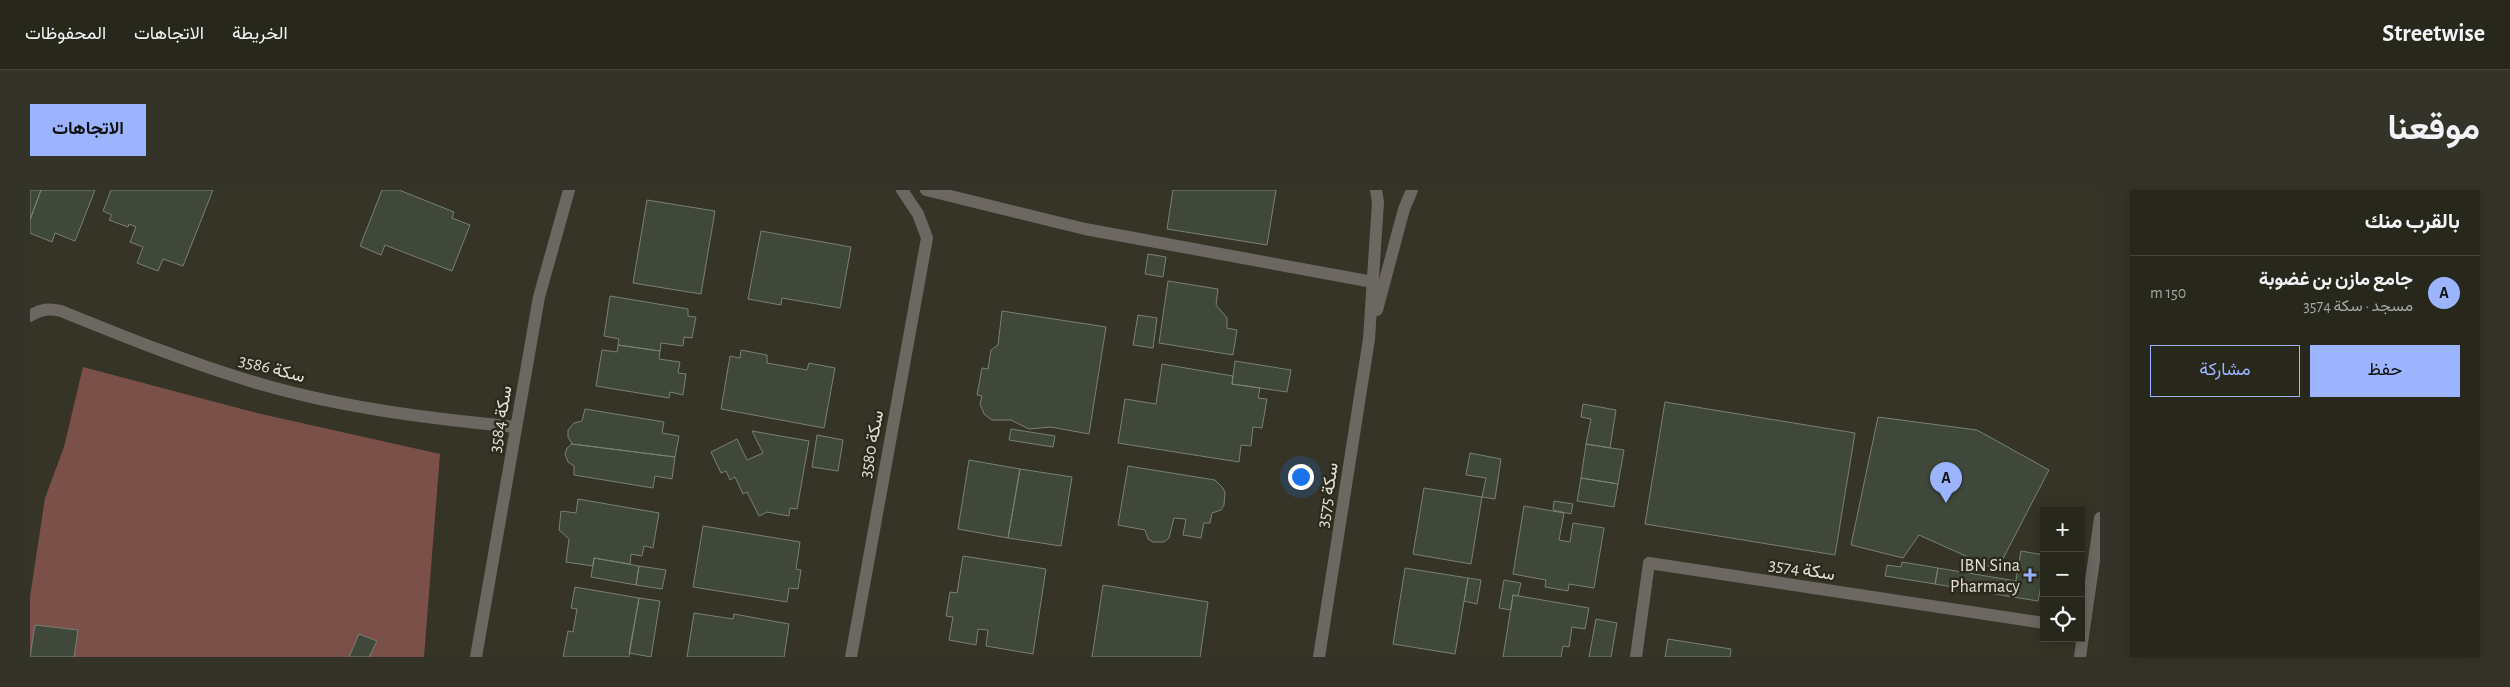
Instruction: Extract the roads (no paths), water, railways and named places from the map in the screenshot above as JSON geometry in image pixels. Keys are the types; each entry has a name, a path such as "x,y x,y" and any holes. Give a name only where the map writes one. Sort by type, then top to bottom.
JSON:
{"street":[{"name":"سكة 3584","path":"476,657 539,297 569,190"},
{"name":"سكة 3580","path":"851,657 927,238 918,214 902,190"},
{"path":"926,190 1085,229 1373,282"},
{"name":"سكة 3575","path":"1370,339 1378,202 1376,190"},
{"name":"سكة 3575","path":"1319,657 1370,339 1404,209 1412,190"},
{"name":"سكة 3586","path":"30,316 45,310 61,311 162,352 248,381 336,403 426,418 516,427"},
{"path":"2085,616 2100,518"},
{"name":"سكة 3574","path":"1636,657 1650,563 2040,622"},
{"path":"2080,657 2082,642"}],"place":[{"name":"جامع مازن بن غضوبة","path":"1946,503"},
{"name":"IBN Sina Pharmacy","path":"2030,575"}]}
